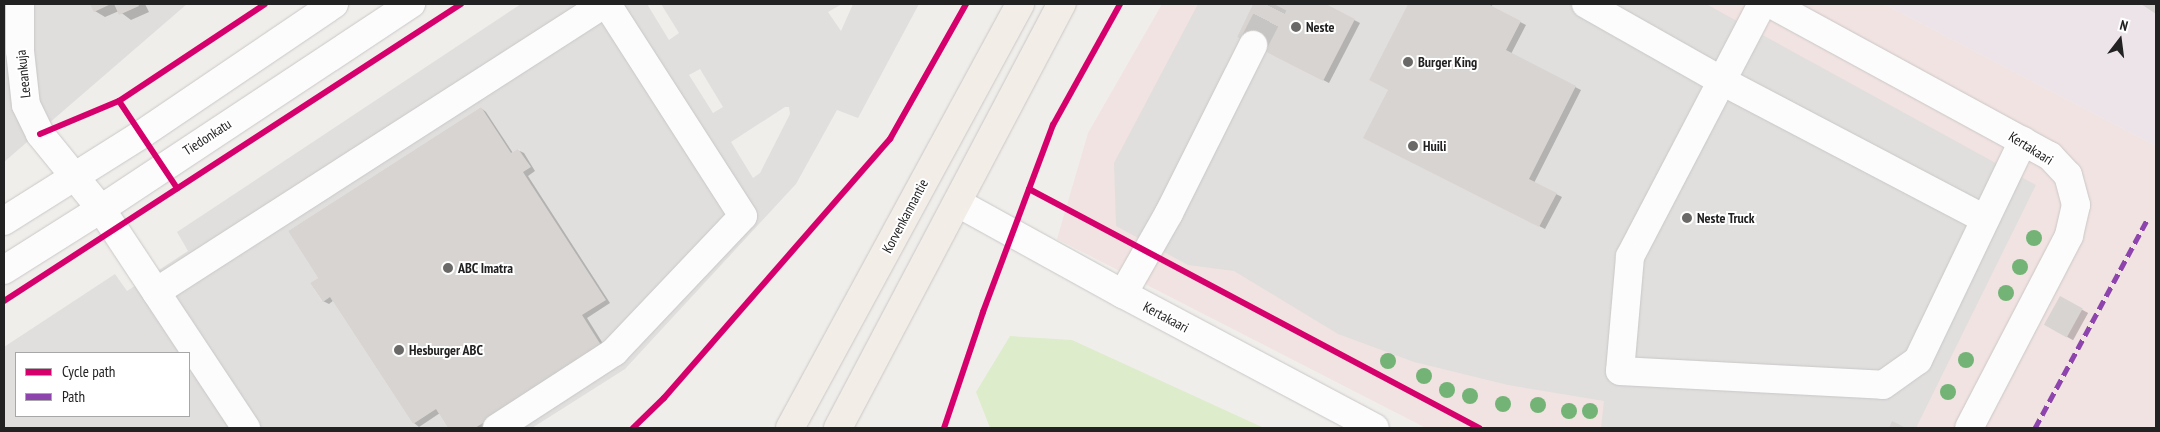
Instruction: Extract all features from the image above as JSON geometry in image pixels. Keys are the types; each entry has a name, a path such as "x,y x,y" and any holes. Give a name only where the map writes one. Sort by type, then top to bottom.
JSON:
{"main road":[{"name":"Korvenkannantie","path":"790,428 1020,4"},
{"path":"838,428 1062,4"}],"street":[{"name":"Leeankuja","path":"20,4 20,51 26,105 40,134 101,209 246,428"},
{"path":"4,221 142,134 334,4"},
{"name":"Tiedonkatu","path":"4,270 101,209 410,4"},
{"path":"156,292 605,4 743,216 614,352 497,428"},
{"path":"1586,4 1722,81 1985,219"},
{"path":"1762,4 1630,258 1620,371 1883,385 1918,360 2022,141"},
{"name":"Kertakaari","path":"1772,4 2050,156 2068,175 2076,205 2069,236 1969,428"},
{"path":"1123,294 1169,213 1253,45"},
{"name":"Kertakaari","path":"958,203 1123,294 1375,428"}],"shaded area":[{"path":"4,4 187,4 4,162"},
{"path":"521,4 647,4 669,40 679,33 661,4 842,4 828,12 841,31 853,4 919,4 858,118 837,110 796,184 625,369 532,428 475,428 602,346 582,315 523,172 530,167 519,149 511,153 481,107 288,231 318,278 310,283 322,301 330,297 413,424 436,409 448,428 4,428 4,347 115,274 127,291 188,251 177,232","holes":["700,69 723,107 713,113 689,75","785,107 789,107 790,114 760,173 753,178 731,142"]},
{"path":"1162,4 1884,4 2156,146 2156,428 1426,428 1057,239 1088,133"},
{"path":"1198,4 1253,4 1237,37 1323,81 1355,19 1326,4 1408,4 1369,80 1388,90 1364,138 1539,227 1557,193 1529,179 1506,50 1521,21 1488,4 1706,4 2036,185 1916,428 1601,428 1604,401 1508,385 1414,362 1338,334 1234,271 1188,265 1116,226 1114,163"},
{"path":"1884,4 2156,4 2156,146"}],"green space":[{"path":"1010,336 1072,340 1264,428 990,428 976,392"}],"building":[{"path":"90,4 111,4 94,12"},
{"path":"114,4 138,4 139,6 119,15"},
{"path":"1253,4 1326,4 1355,19 1323,81 1237,37"},
{"path":"1408,4 1488,4 1521,21 1506,50 1576,86 1529,179 1557,193 1539,227 1363,138 1388,90 1369,80"},
{"path":"2141,4 2156,4 2156,14"},
{"name":"ABC Imatra","path":"481,107 511,153 518,149 531,167 523,172 606,300 582,315 602,347 475,428 448,428 436,409 413,424 330,297 323,302 310,283 318,278 288,231"},
{"path":"2060,296 2083,309 2067,337 2044,325"},
{"path":"1892,421 1906,428 1889,428"}],"tunnel":[{"path":"1253,45 1274,4"}],"marked path":[{"path":"2035,428 2147,220"}],"cycle path":[{"path":"40,134 119,101 265,4"},
{"path":"4,301 461,4"},
{"path":"633,428 664,398 890,139 966,4"},
{"path":"944,428 983,312 1053,125 1120,4"},
{"path":"119,101 177,188"},
{"path":"1029,189 1479,428"}],"place":[{"name":"Neste","path":"1296,27"},
{"name":"Burger King","path":"1408,62"},
{"name":"Huili","path":"1413,146"},
{"name":"Neste Truck","path":"1687,218"},
{"name":"ABC Imatra","path":"448,268"},
{"name":"Hesburger ABC","path":"399,350"}]}
